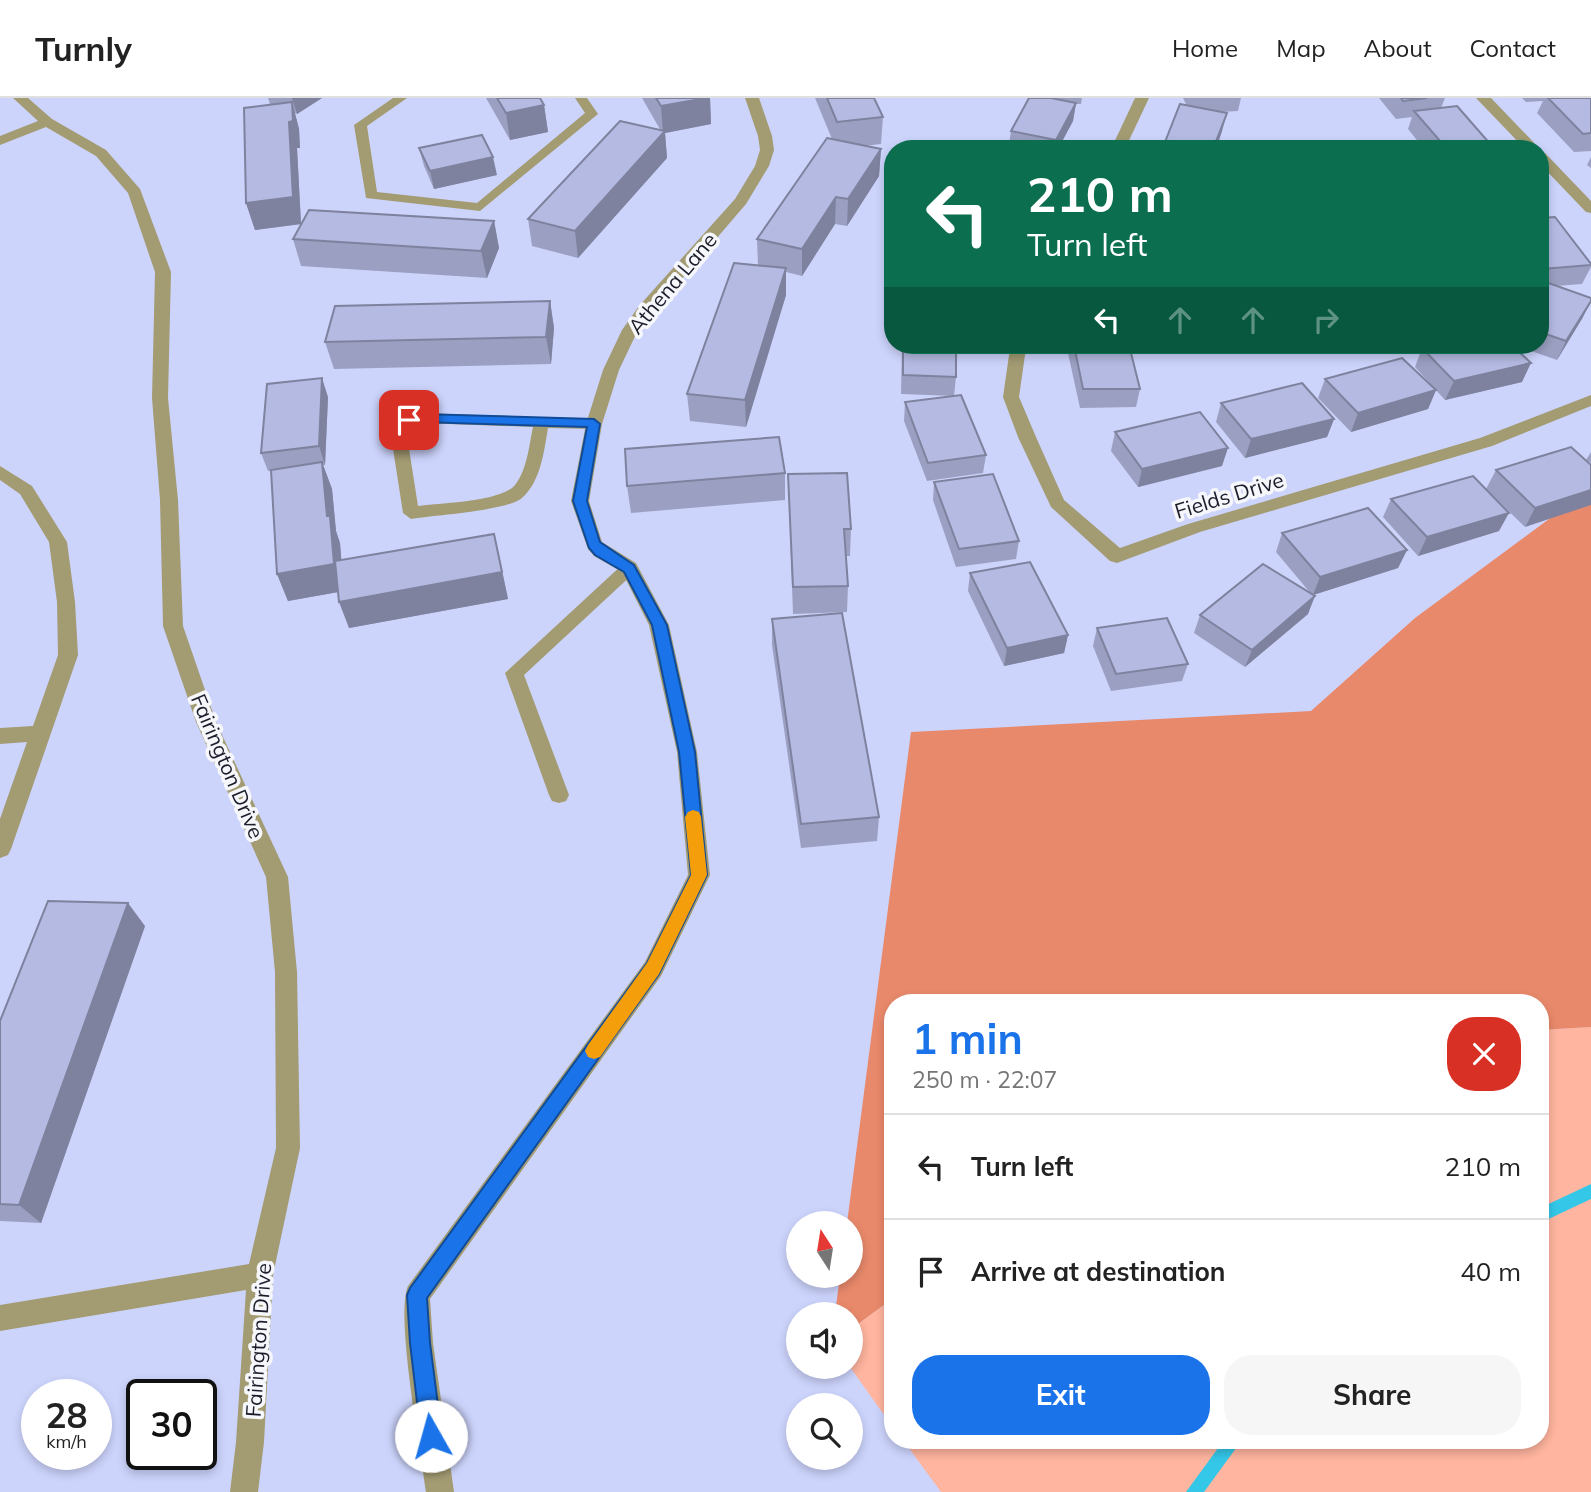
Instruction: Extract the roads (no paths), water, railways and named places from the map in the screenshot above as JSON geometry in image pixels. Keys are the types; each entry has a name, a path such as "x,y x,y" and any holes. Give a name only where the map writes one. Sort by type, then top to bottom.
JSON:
{"street":[{"name":"Fairington Drive","path":"20,98 47,122 102,153 135,192 163,272 160,398 169,500 173,626 206,722 277,877 286,972 288,1148 260,1275 250,1442 244,1492"},
{"name":"Athena Lane","path":"629,568 600,551 594,544 580,501 594,424 611,370 630,330 645,309 741,201 755,180 766,150 752,98"},
{"path":"1122,140 1142,98"},
{"path":"1483,98 1524,140"},
{"path":"0,141 47,122"},
{"path":"1549,165 1591,209"},
{"name":"Fields Drive","path":"1017,354 1012,397 1057,503 1117,556 1194,528 1486,442 1591,400"},
{"path":"0,472 26,490 58,542 66,602 68,654 0,849"},
{"path":"439,1488 420,1343 417,1295 653,969 699,875 687,752 659,625 629,568"},
{"path":"0,736 42,733"},
{"path":"0,1318 260,1275"}],"lane":[{"path":"401,98 360,125 371,195 481,207 592,114 582,98"},
{"path":"542,421 526,480 517,495 506,500 411,513 399,436 401,426 409,420 420,418 542,421 594,424"},
{"path":"559,795 514,673 629,568"}],"waterway":[{"path":"1549,1212 1591,1191"},
{"path":"1194,1492 1227,1449"}]}
